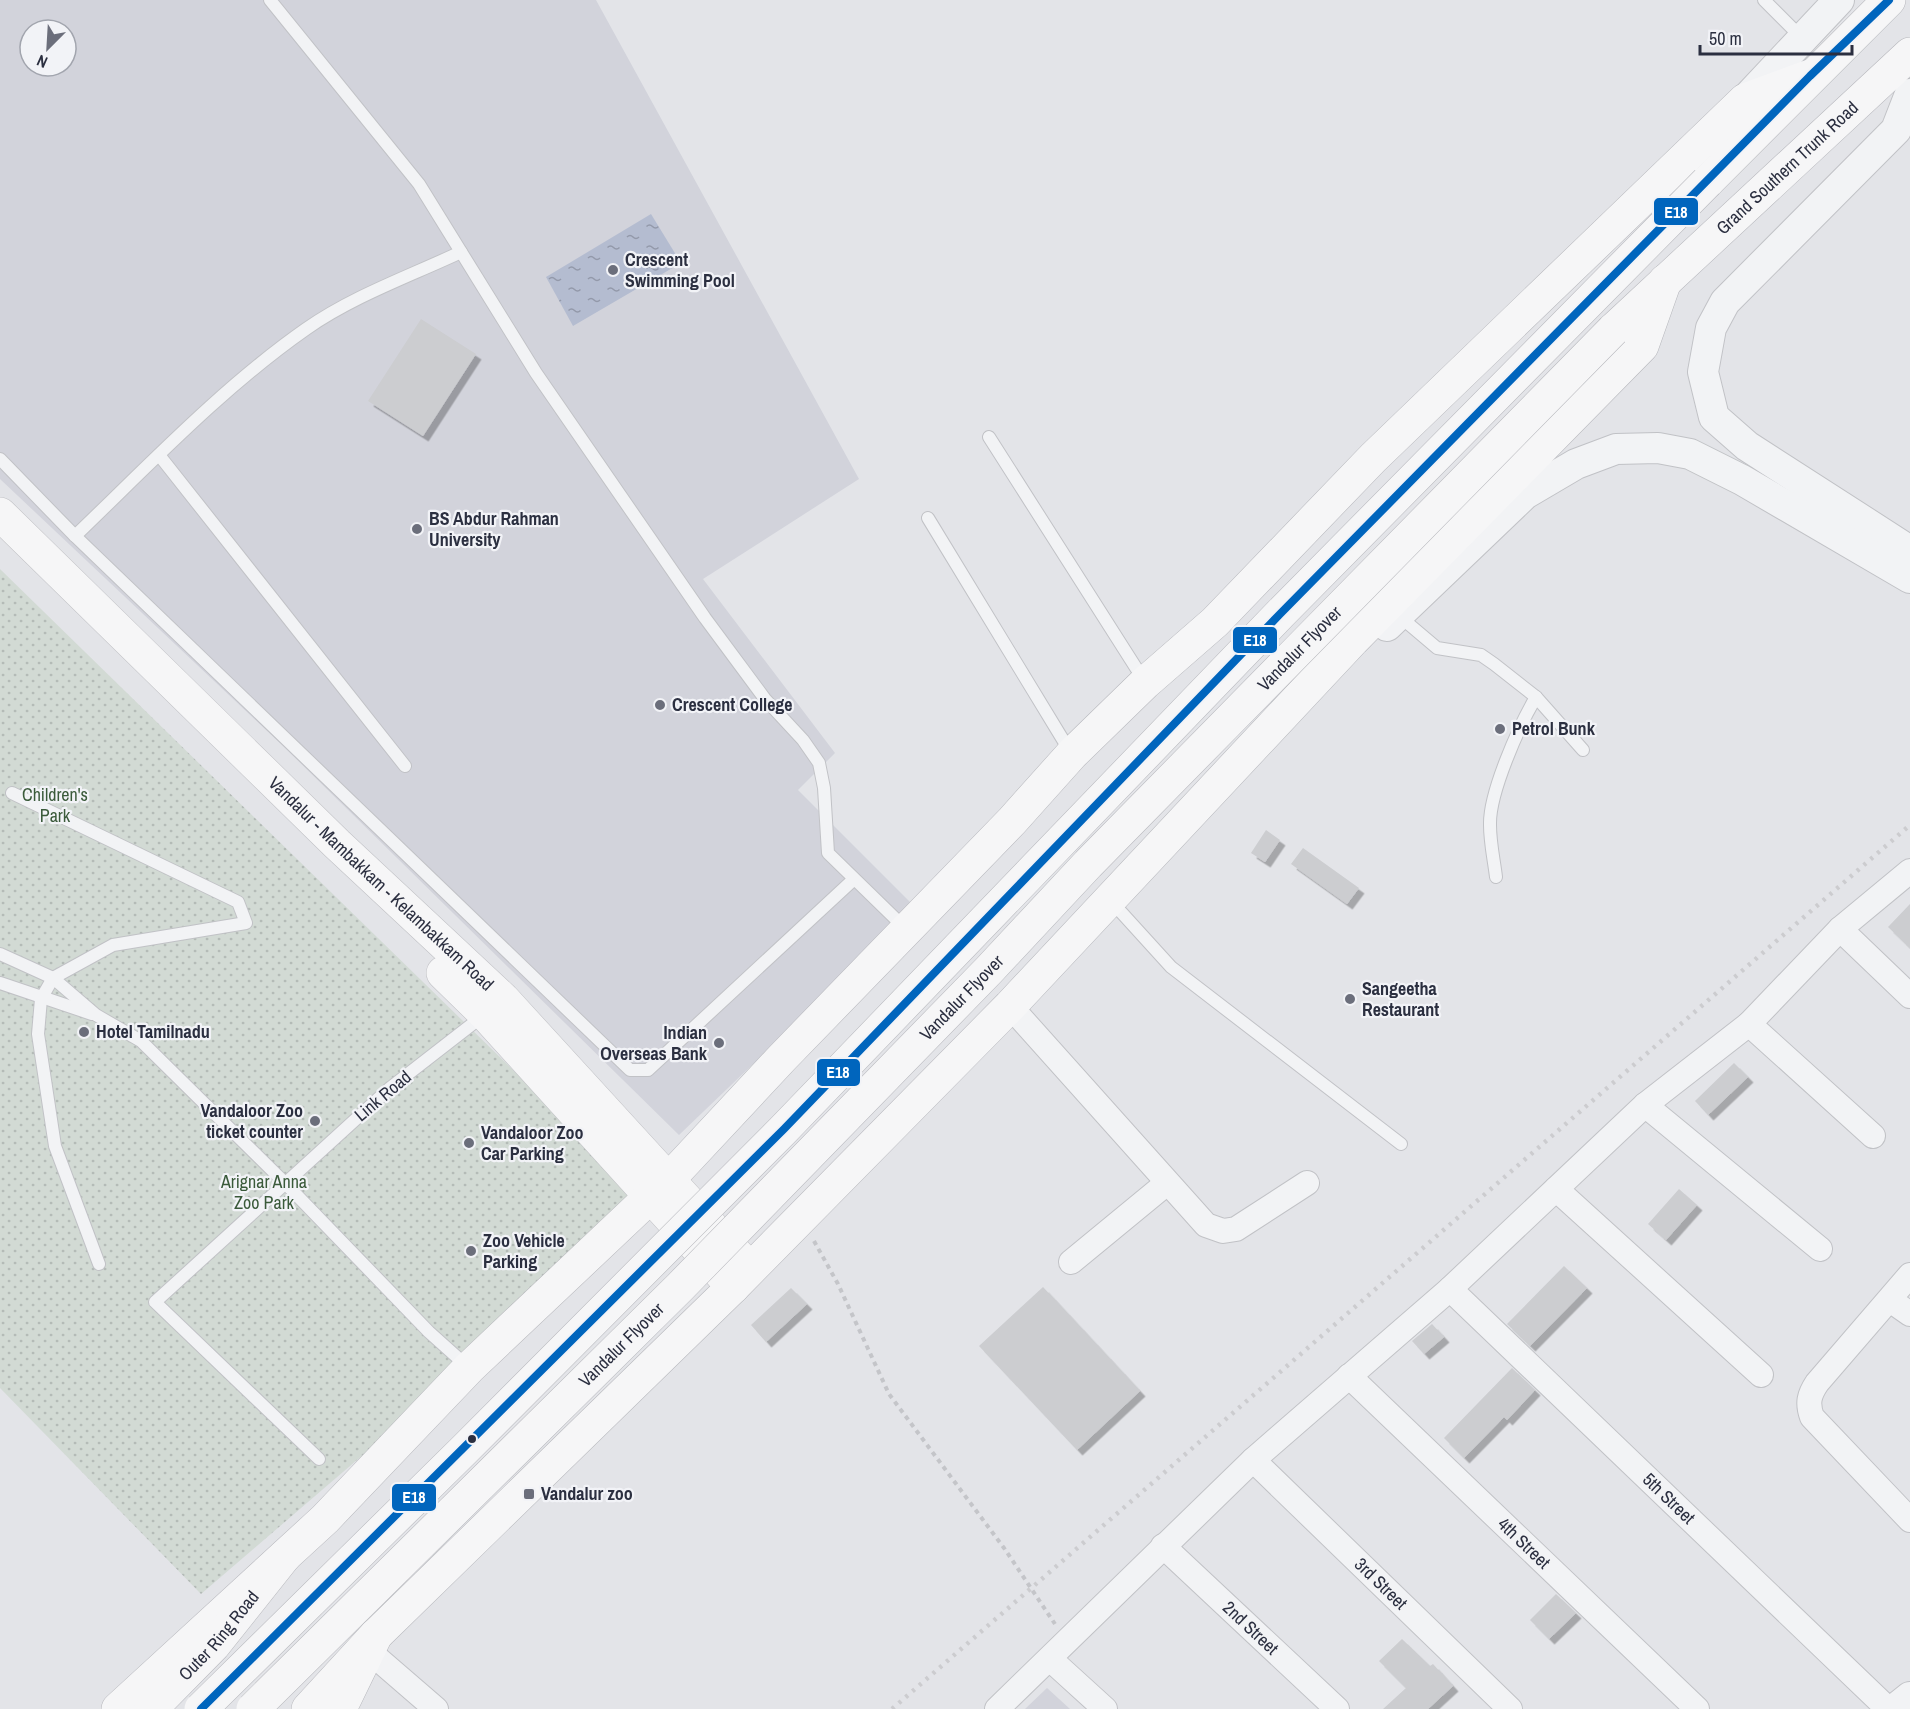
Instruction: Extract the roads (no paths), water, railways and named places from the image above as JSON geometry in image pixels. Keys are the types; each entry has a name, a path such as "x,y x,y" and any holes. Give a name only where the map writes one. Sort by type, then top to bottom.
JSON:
{"main road":[{"path":"118,1709 326,1519 469,1368 660,1188 782,1058 908,931 1072,754 1145,683 1215,622 1373,458 1745,100 1810,76 1889,0"},
{"name":"Grand Southern Trunk Road","path":"1665,281 1910,54"},
{"name":"Vandalur Flyover","path":"201,1709 507,1408 776,1138 1280,614 1810,76"},
{"path":"308,1709 1010,1006 1111,901 1311,685 1642,346 1665,281"},
{"name":"Vandalur Flyover","path":"252,1709 680,1287 981,979 1088,864 1613,330 1665,281"},
{"name":"Vandalur - Mambakkam - Kelambakkam Road","path":"0,514 337,844 503,999 660,1188 741,1277"},
{"name":"Vandalur - Mambakkam - Kelambakkam Road","path":"0,542 485,1014 660,1188"},
{"name":"Outer Ring Road","path":"151,1709 214,1645 284,1557"},
{"path":"340,1709 373,1643"}],"street":[{"path":"1745,100 1832,3"},
{"path":"1910,94 1896,130 1725,302 1711,328 1703,372 1714,417 1739,439 1910,551"},
{"path":"1311,685 1426,591 1525,494 1576,464 1616,449 1658,448 1690,454 1742,480 1910,578"},
{"path":"997,1709 1253,1460 1450,1289 1645,1105 1749,1024 1840,929 1910,871"},
{"path":"1840,929 1910,996"},
{"path":"1010,1006 1206,1226 1223,1231 1236,1229 1307,1183"},
{"path":"1749,1024 1873,1136"},
{"path":"1645,1105 1820,1249"},
{"path":"1071,1262 1167,1183"},
{"path":"1556,1189 1761,1375"},
{"path":"1910,1275 1817,1383 1809,1395 1808,1406 1812,1417 1910,1520"},
{"name":"5th Street","path":"1450,1289 1888,1709"},
{"path":"1890,1300 1910,1314"},
{"name":"4th Street","path":"1349,1376 1697,1709"},
{"name":"3rd Street","path":"1253,1460 1510,1709"},
{"name":"2nd Street","path":"1163,1546 1337,1709"},
{"path":"373,1643 436,1709"},
{"path":"1055,1654 1105,1709"},
{"path":"1895,1709 1910,1697"}],"lane":[{"path":"270,0 419,184 536,372 705,618 765,699 803,740 819,762 824,788 828,853 853,880 908,931"},
{"path":"1764,0 1802,38"},
{"path":"75,536 201,414 306,328 366,296 462,252"},
{"path":"988,436 1145,683"},
{"path":"159,455 405,766"},
{"path":"0,459 75,536 630,1070 648,1070 853,880"},
{"path":"928,518 1072,754"},
{"path":"1398,615 1437,648 1481,655 1536,698 1583,750"},
{"path":"1496,877 1490,824 1494,804 1503,772 1525,716 1536,698"},
{"path":"12,793 238,902 246,922 113,945 54,978 41,999 38,1034 55,1146 99,1264"},
{"path":"1111,901 1170,967 1401,1144"},
{"path":"0,954 54,978 96,1015 141,1041 285,1183 429,1332 469,1368"},
{"path":"0,982 41,999 96,1015"},
{"name":"Link Road","path":"319,1459 155,1302 390,1088 485,1014"}],"water":[{"name":"Crescent Swimming Pool","path":"651,214 681,263 573,326 546,277"}],"railway":[{"path":"892,1709 1910,825"}],"place":[{"name":"Crescent Swimming Pool","path":"613,270"},
{"name":"BS Abdur Rahman University","path":"417,529"},
{"name":"Crescent College","path":"660,705"},
{"name":"Petrol Bunk","path":"1500,729"},
{"name":"Sangeetha Restaurant","path":"1350,999"},
{"name":"Hotel Tamilnadu","path":"84,1032"},
{"name":"Indian Overseas Bank","path":"719,1043"},
{"name":"Vandaloor Zoo ticket counter","path":"315,1121"},
{"name":"Vandaloor Zoo Car Parking","path":"469,1143"},
{"name":"Zoo Vehicle Parking","path":"471,1251"},
{"name":"Vandalur zoo","path":"529,1494"}],"park label":[{"name":"Children's Park","path":"55,805"},
{"name":"Arignar Anna Zoo Park","path":"264,1192"}]}
